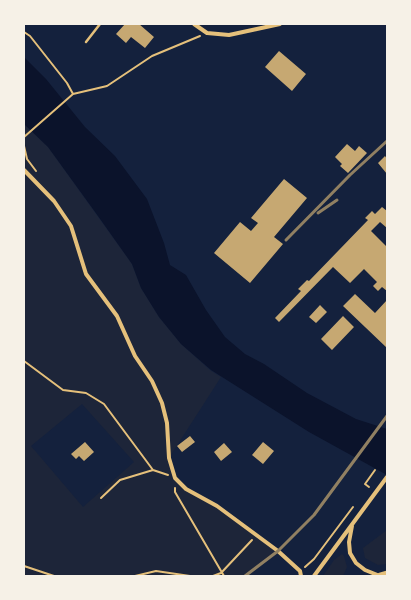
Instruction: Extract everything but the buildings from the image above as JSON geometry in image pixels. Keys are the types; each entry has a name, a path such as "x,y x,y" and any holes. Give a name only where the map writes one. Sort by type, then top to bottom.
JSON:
{"main road":[{"path":"380,576 387,574"}],"street":[{"path":"194,24 207,33 230,35 280,24"},
{"path":"24,170 54,201 71,226 86,274 117,316 135,356 152,381 162,403 167,423 169,458 175,478 186,489 217,506 278,551 300,574"},
{"path":"314,576 387,478"},
{"path":"353,523 349,542 350,553 356,563 365,570 380,576"}],"lane":[{"path":"86,42 100,24"}],"path":[{"path":"24,32 30,36 67,83 73,94"},
{"path":"24,137 69,96 107,86 152,56 207,33"},
{"path":"24,361 63,390 86,393 104,404 153,470 175,478 175,492 224,576"},
{"path":"101,498 120,480 153,470"},
{"path":"369,487 365,484 374,470"},
{"path":"300,574 314,559 354,507"},
{"path":"213,576 221,572 251,540 258,536"},
{"path":"24,566 54,576"},
{"path":"135,576 156,572 190,576"}],"shaded area":[{"path":"24,57 46,79 85,127 115,156 147,199 164,243 170,265 186,275 206,310 225,337 245,354 264,364 307,393 356,419 387,429 387,475 309,432 211,370 181,344 159,317 141,288 132,264 98,216 48,147 24,124"},
{"path":"24,124 48,147 132,264 141,288 159,317 181,344 210,370 221,377 169,458 175,478 186,489 217,506 278,551 245,576 24,576","holes":["82,404 134,462 83,507 31,446"]},
{"path":"387,530 387,564 378,565 365,558 363,548"},
{"path":"342,554 347,567 343,576 323,576 334,560"}],"railway":[{"path":"286,240 350,175 387,141"},
{"path":"318,213 337,200"},
{"path":"245,576 278,551 314,515 387,416"}]}
